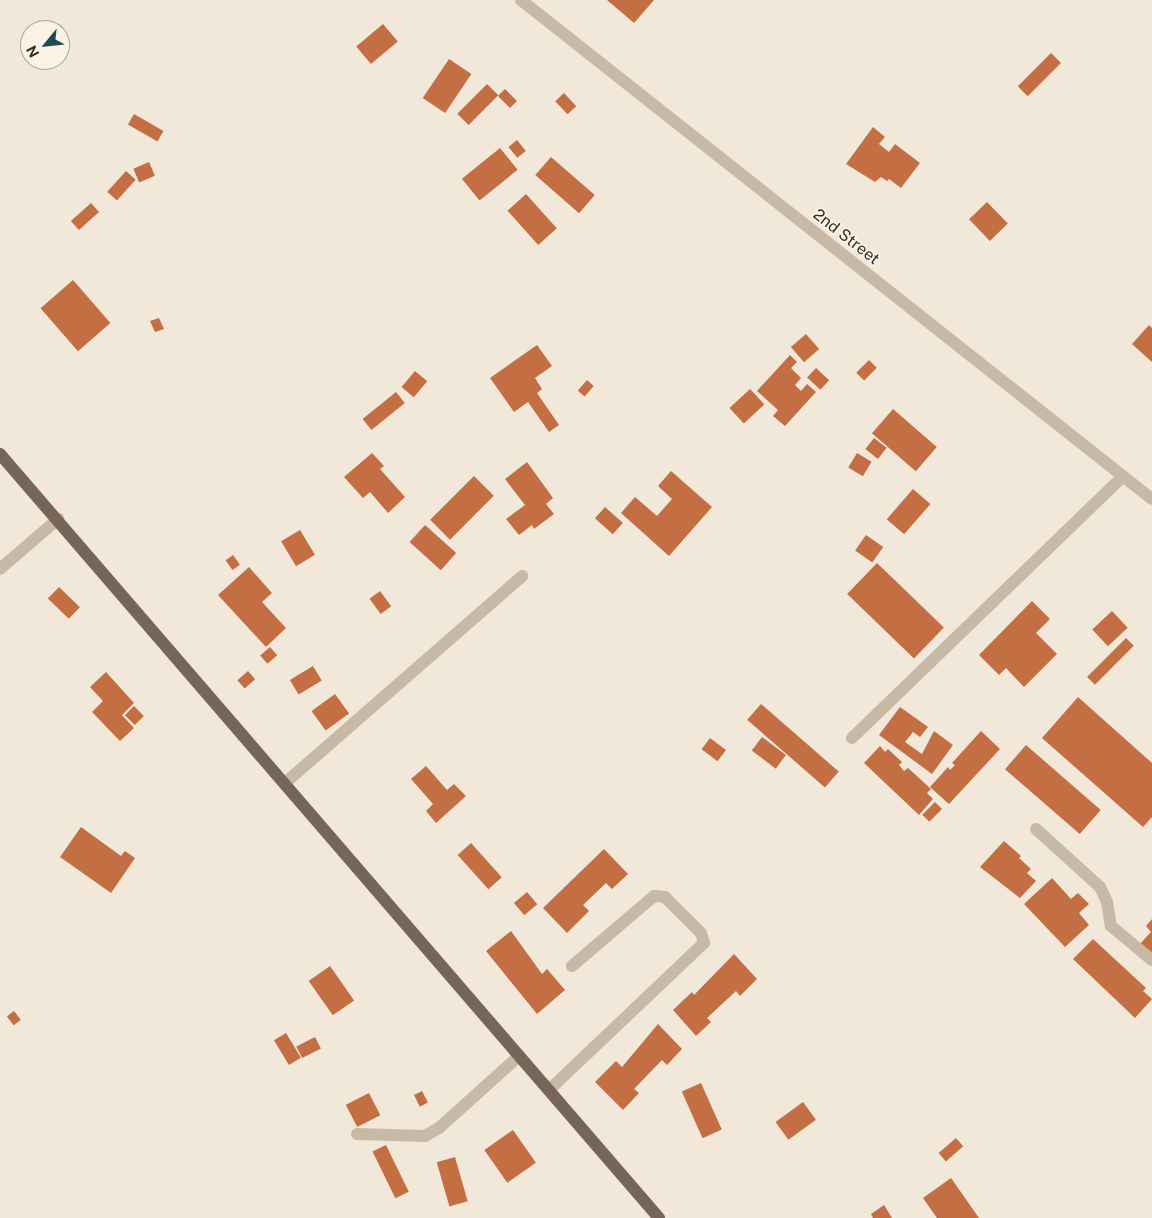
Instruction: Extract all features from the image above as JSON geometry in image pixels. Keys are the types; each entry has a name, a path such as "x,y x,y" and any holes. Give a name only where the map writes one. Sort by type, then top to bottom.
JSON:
{"main road":[{"path":"0,454 659,1218"}],"street":[{"name":"2nd Street","path":"521,0 1152,499"},
{"path":"852,738 1123,476"},
{"path":"0,569 58,519"},
{"path":"285,783 522,576"},
{"path":"1036,829 1100,887 1107,902 1111,926 1152,960"},
{"path":"549,1090 704,943 701,933 664,896 654,896 572,966"},
{"path":"356,1134 425,1136 439,1128 519,1056"}],"building":[{"path":"607,0 654,0 634,23"},
{"path":"383,24 398,42 371,64 356,46"},
{"path":"1051,53 1061,63 1028,96 1018,86"},
{"path":"449,59 471,74 445,113 423,98"},
{"path":"487,84 498,95 469,125 457,114"},
{"path":"505,89 517,101 510,108 498,96"},
{"path":"564,93 576,106 567,114 555,101"},
{"path":"134,114 163,131 157,141 128,124"},
{"path":"873,127 885,137 879,144 889,152 895,144 920,163 901,188 889,179 887,181 881,177 875,182 846,164"},
{"path":"517,140 526,151 517,158 508,147"},
{"path":"500,148 518,170 480,201 462,179"},
{"path":"551,157 595,195 579,213 535,175"},
{"path":"149,162 155,176 139,182 133,169"},
{"path":"126,171 136,180 117,201 107,192"},
{"path":"526,194 557,228 538,245 507,211"},
{"path":"987,202 1008,224 990,241 969,219"},
{"path":"91,203 99,212 79,230 71,221"},
{"path":"73,280 110,323 78,351 41,308"},
{"path":"159,318 164,329 155,332 150,321"},
{"path":"1149,325 1152,328 1152,362 1132,344"},
{"path":"806,334 819,349 804,362 791,347"},
{"path":"537,345 552,366 535,378 542,389 537,393 559,425 549,432 528,402 514,412 490,378"},
{"path":"790,355 797,362 791,368 801,378 795,385 801,391 807,384 816,392 785,426 773,416 778,410 757,391"},
{"path":"869,360 877,368 864,381 856,373"},
{"path":"816,368 829,380 820,390 807,378"},
{"path":"415,371 427,381 414,397 402,387"},
{"path":"587,380 594,386 585,396 578,391"},
{"path":"750,389 764,404 744,423 730,408"},
{"path":"396,392 405,403 371,430 363,419"},
{"path":"893,409 937,447 916,471 872,433"},
{"path":"874,438 887,448 878,459 865,449"},
{"path":"372,453 384,466 380,469 405,497 388,513 370,492 363,498 344,477"},
{"path":"857,453 872,462 863,476 848,468"},
{"path":"527,462 553,498 546,504 554,514 534,529 532,525 519,535 506,519 525,505 505,479"},
{"path":"671,471 712,507 669,556 621,513 635,497 657,516 672,499 658,486"},
{"path":"474,476 494,496 450,540 430,520"},
{"path":"913,489 930,504 904,534 887,519"},
{"path":"605,507 623,523 613,534 595,518"},
{"path":"425,525 456,553 441,570 410,542"},
{"path":"300,530 315,555 296,566 281,541"},
{"path":"866,535 883,547 872,563 855,551"},
{"path":"233,555 240,565 233,570 226,560"},
{"path":"877,563 944,628 914,659 847,594"},
{"path":"249,567 272,593 262,602 286,628 266,647 218,595"},
{"path":"59,587 80,607 69,619 48,599"},
{"path":"380,591 391,606 381,614 369,599"},
{"path":"1032,601 1050,619 1036,633 1057,654 1024,687 1006,668 999,675 979,655"},
{"path":"1112,611 1128,628 1108,646 1092,629"},
{"path":"1126,638 1134,646 1095,685 1087,677"},
{"path":"270,647 277,655 267,664 260,656"},
{"path":"313,666 322,681 299,694 290,680"},
{"path":"248,671 255,679 245,688 237,680"},
{"path":"106,672 134,703 122,715 134,728 120,741 92,712 103,701 90,687"},
{"path":"335,694 349,713 326,730 312,711"},
{"path":"1078,697 1152,763 1152,817 1143,827 1042,738"},
{"path":"761,704 839,772 825,787 747,720"},
{"path":"134,706 144,716 135,725 125,715"},
{"path":"900,707 928,727 920,737 913,732 905,742 922,754 934,731 953,745 932,774 879,735"},
{"path":"981,731 1000,749 949,804 930,787 948,767 950,770 955,765 952,763"},
{"path":"762,737 786,755 776,769 752,751"},
{"path":"710,738 726,750 718,761 702,749"},
{"path":"1026,745 1101,810 1080,834 1005,769"},
{"path":"880,746 885,752 888,749 902,762 899,765 904,771 908,768 931,789 927,793 933,799 919,815 864,763"},
{"path":"426,766 447,790 454,784 466,796 436,823 426,811 433,804 411,779"},
{"path":"935,802 942,809 929,822 922,815"},
{"path":"81,827 121,856 125,851 135,858 111,893 60,857"},
{"path":"1004,841 1021,856 1019,858 1031,869 1027,873 1036,881 1020,898 980,867"},
{"path":"471,843 502,877 488,889 458,855"},
{"path":"604,849 628,874 612,889 606,883 583,905 589,911 567,933 543,908"},
{"path":"1052,878 1071,899 1078,893 1089,904 1079,913 1089,925 1065,947 1024,904"},
{"path":"527,892 537,904 524,915 514,903"},
{"path":"1152,919 1152,956 1140,944 1151,932 1146,926"},
{"path":"511,931 542,974 547,969 565,990 537,1014 486,951"},
{"path":"1093,939 1146,988 1143,991 1152,999 1135,1018 1073,959"},
{"path":"734,954 757,979 740,996 736,991 707,1018 711,1022 696,1036 673,1010 692,992 694,995"},
{"path":"330,966 354,1000 333,1015 309,981"},
{"path":"14,1011 21,1020 14,1025 7,1017"},
{"path":"658,1024 682,1049 667,1065 662,1060 634,1089 639,1093 623,1110 595,1082 616,1061 622,1067"},
{"path":"286,1033 301,1058 289,1065 274,1040"},
{"path":"315,1037 321,1049 302,1058 296,1047"},
{"path":"701,1083 722,1130 703,1138 682,1092"},
{"path":"422,1091 428,1103 420,1107 414,1095"},
{"path":"369,1093 380,1115 357,1127 346,1105"},
{"path":"803,1102 816,1120 788,1140 775,1122"},
{"path":"513,1130 536,1163 507,1183 484,1150"},
{"path":"956,1138 963,1146 946,1161 939,1153"},
{"path":"386,1145 409,1192 395,1198 373,1152"},
{"path":"455,1157 468,1201 449,1206 437,1162"},
{"path":"951,1178 979,1218 937,1218 923,1198"},
{"path":"884,1205 892,1218 873,1218 871,1214"}]}
